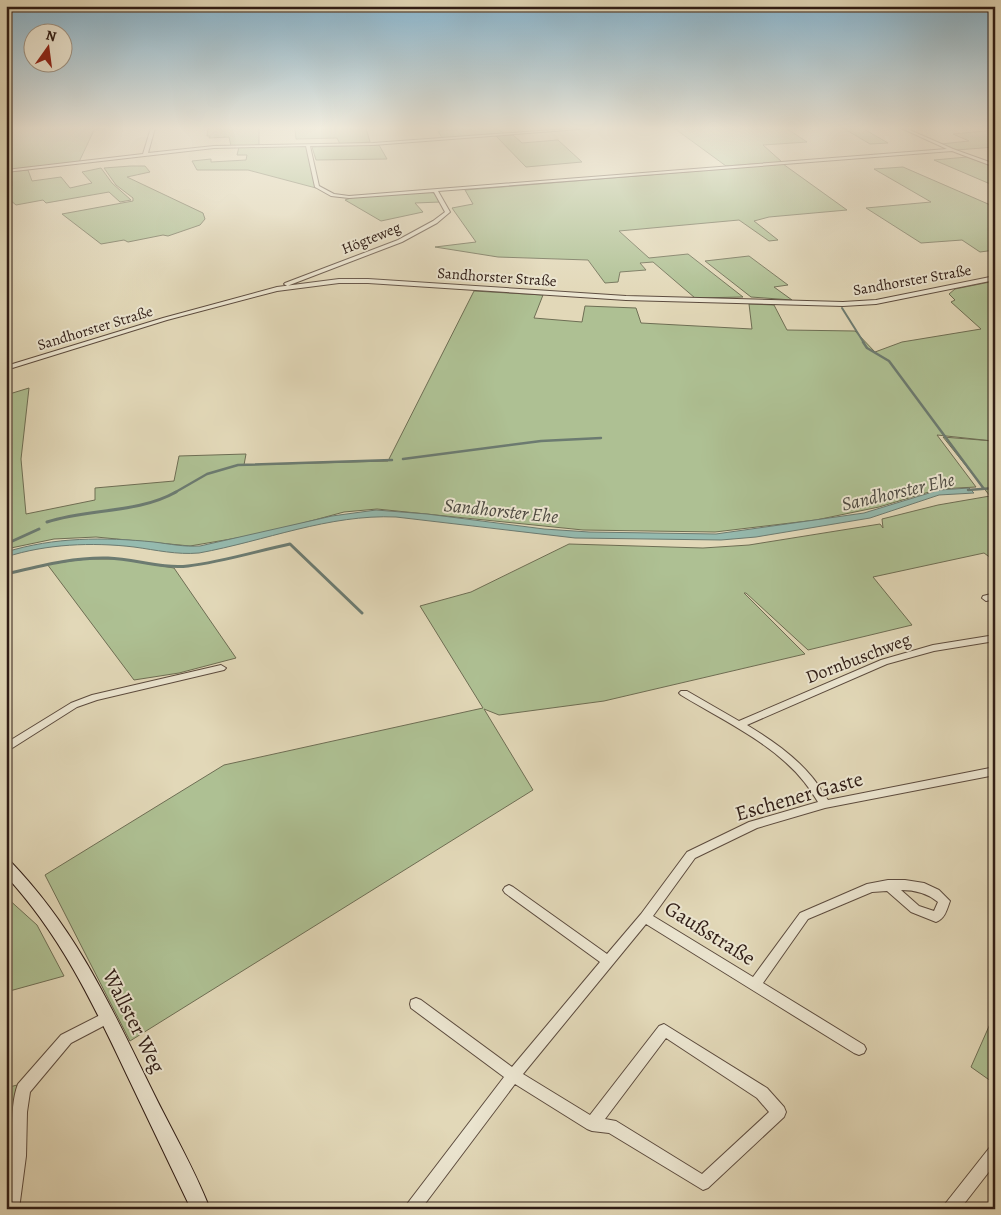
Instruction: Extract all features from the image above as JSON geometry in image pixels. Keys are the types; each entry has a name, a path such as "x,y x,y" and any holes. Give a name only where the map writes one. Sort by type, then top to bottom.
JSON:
{"street":[{"path":"317,185 317,187 334,194 349,197 504,185"},
{"name":"Högteweg","path":"277,289 400,241 435,222 448,212 435,190"},
{"name":"Sandhorster Straße","path":"6,368 165,319 277,289 339,281 368,281 626,298 842,304 876,302 995,278"},
{"name":"Dornbuschweg","path":"738,725 884,662 933,648 995,638"},
{"path":"6,748 74,705 95,697 221,668"},
{"path":"684,693 782,754 808,779 825,804"},
{"name":"Eschener Gaste","path":"412,1209 513,1076 645,917 691,856 753,825 825,804 995,771"},
{"name":"Wallster Weg","path":"6,866 29,890 58,927 108,1017 201,1209"},
{"name":"Gaußstraße","path":"754,984 804,916 871,886 888,885"},
{"path":"509,890 608,961"},
{"name":"Gaußstraße","path":"645,917 859,1049"},
{"path":"416,1004 513,1076 592,1124 611,1126 703,1183 779,1112 762,1093 664,1030 592,1124"},
{"path":"12,1209 19,1156 20,1112 23,1089 66,1039 108,1017"},
{"path":"950,1209 995,1152"}],"green space":[{"path":"12,185 67,185 70,188 85,185 114,185 131,200 120,202 109,192 46,203 43,200 16,205 10,200 6,200 6,187"},
{"path":"116,185 143,185 203,213 205,219 200,225 168,236 163,235 128,242 124,240 101,244 62,214 133,201 133,198"},
{"path":"304,185 315,185 316,188"},
{"path":"530,185 812,185 847,210 769,217 754,221 778,240 769,241 739,220 619,231 649,258 688,254 743,297 695,298 653,262 640,263 646,270 620,272 618,282 605,283 588,260 498,257 435,247 476,242 452,208 473,204 465,190"},
{"path":"901,185 944,185 995,207 995,250 980,252 962,240 921,243 866,208 931,202"},
{"path":"433,192 440,202 415,203 423,212 381,221 345,200 354,197"},
{"path":"749,256 788,285 774,287 792,300 751,297 705,261"},
{"path":"995,281 995,561 984,553 873,577 912,625 808,650 744,593 805,654 604,701 499,715 484,709 533,790 130,1041 45,875 224,765 483,708 420,606 471,592 569,544 703,548 749,545 880,524 883,528 882,519 938,505 990,496 943,437 993,441 937,435 976,487 939,489 879,507 816,520 715,532 583,530 377,509 344,512 266,533 190,546 96,537 54,539 6,549 6,395 29,388 21,459 26,514 95,500 95,488 174,481 179,456 246,454 244,465 388,461 474,291 543,295 534,318 582,322 585,306 636,308 641,323 752,329 749,304 774,305 787,330 855,331 875,352 902,342 981,329 951,302 955,300 949,294 955,289"},
{"path":"87,559 120,559 174,568 236,658 179,673 134,680 47,564"},
{"path":"6,897 37,925 64,976 6,992"},
{"path":"995,1015 995,1084 971,1067"},
{"path":"17,1085 12,1167 6,1202 6,1088"}],"water":[{"path":"969,488 974,493 939,495 870,518 756,537 721,540 575,538 396,517 371,517 297,529 199,553 175,553 118,545 69,545 37,549 6,557 6,552 42,543 61,541 117,539 200,546 332,516 376,510 427,514 544,529 589,532 716,534 864,513 939,490"}],"waterway":[{"path":"842,308 864,343"},
{"path":"863,342 867,348 889,361 984,489"},
{"path":"403,459 541,441 601,438"},
{"path":"175,493 207,474 238,465 392,460"},
{"name":"Sandhorster Ehe","path":"984,489 995,488"},
{"name":"Sandhorster Ehe","path":"968,490 984,489"},
{"path":"47,522 79,514 145,504 175,493"},
{"path":"6,544 39,529"},
{"path":"6,574 57,563 95,558 178,567 188,566 290,544 362,613"}]}
